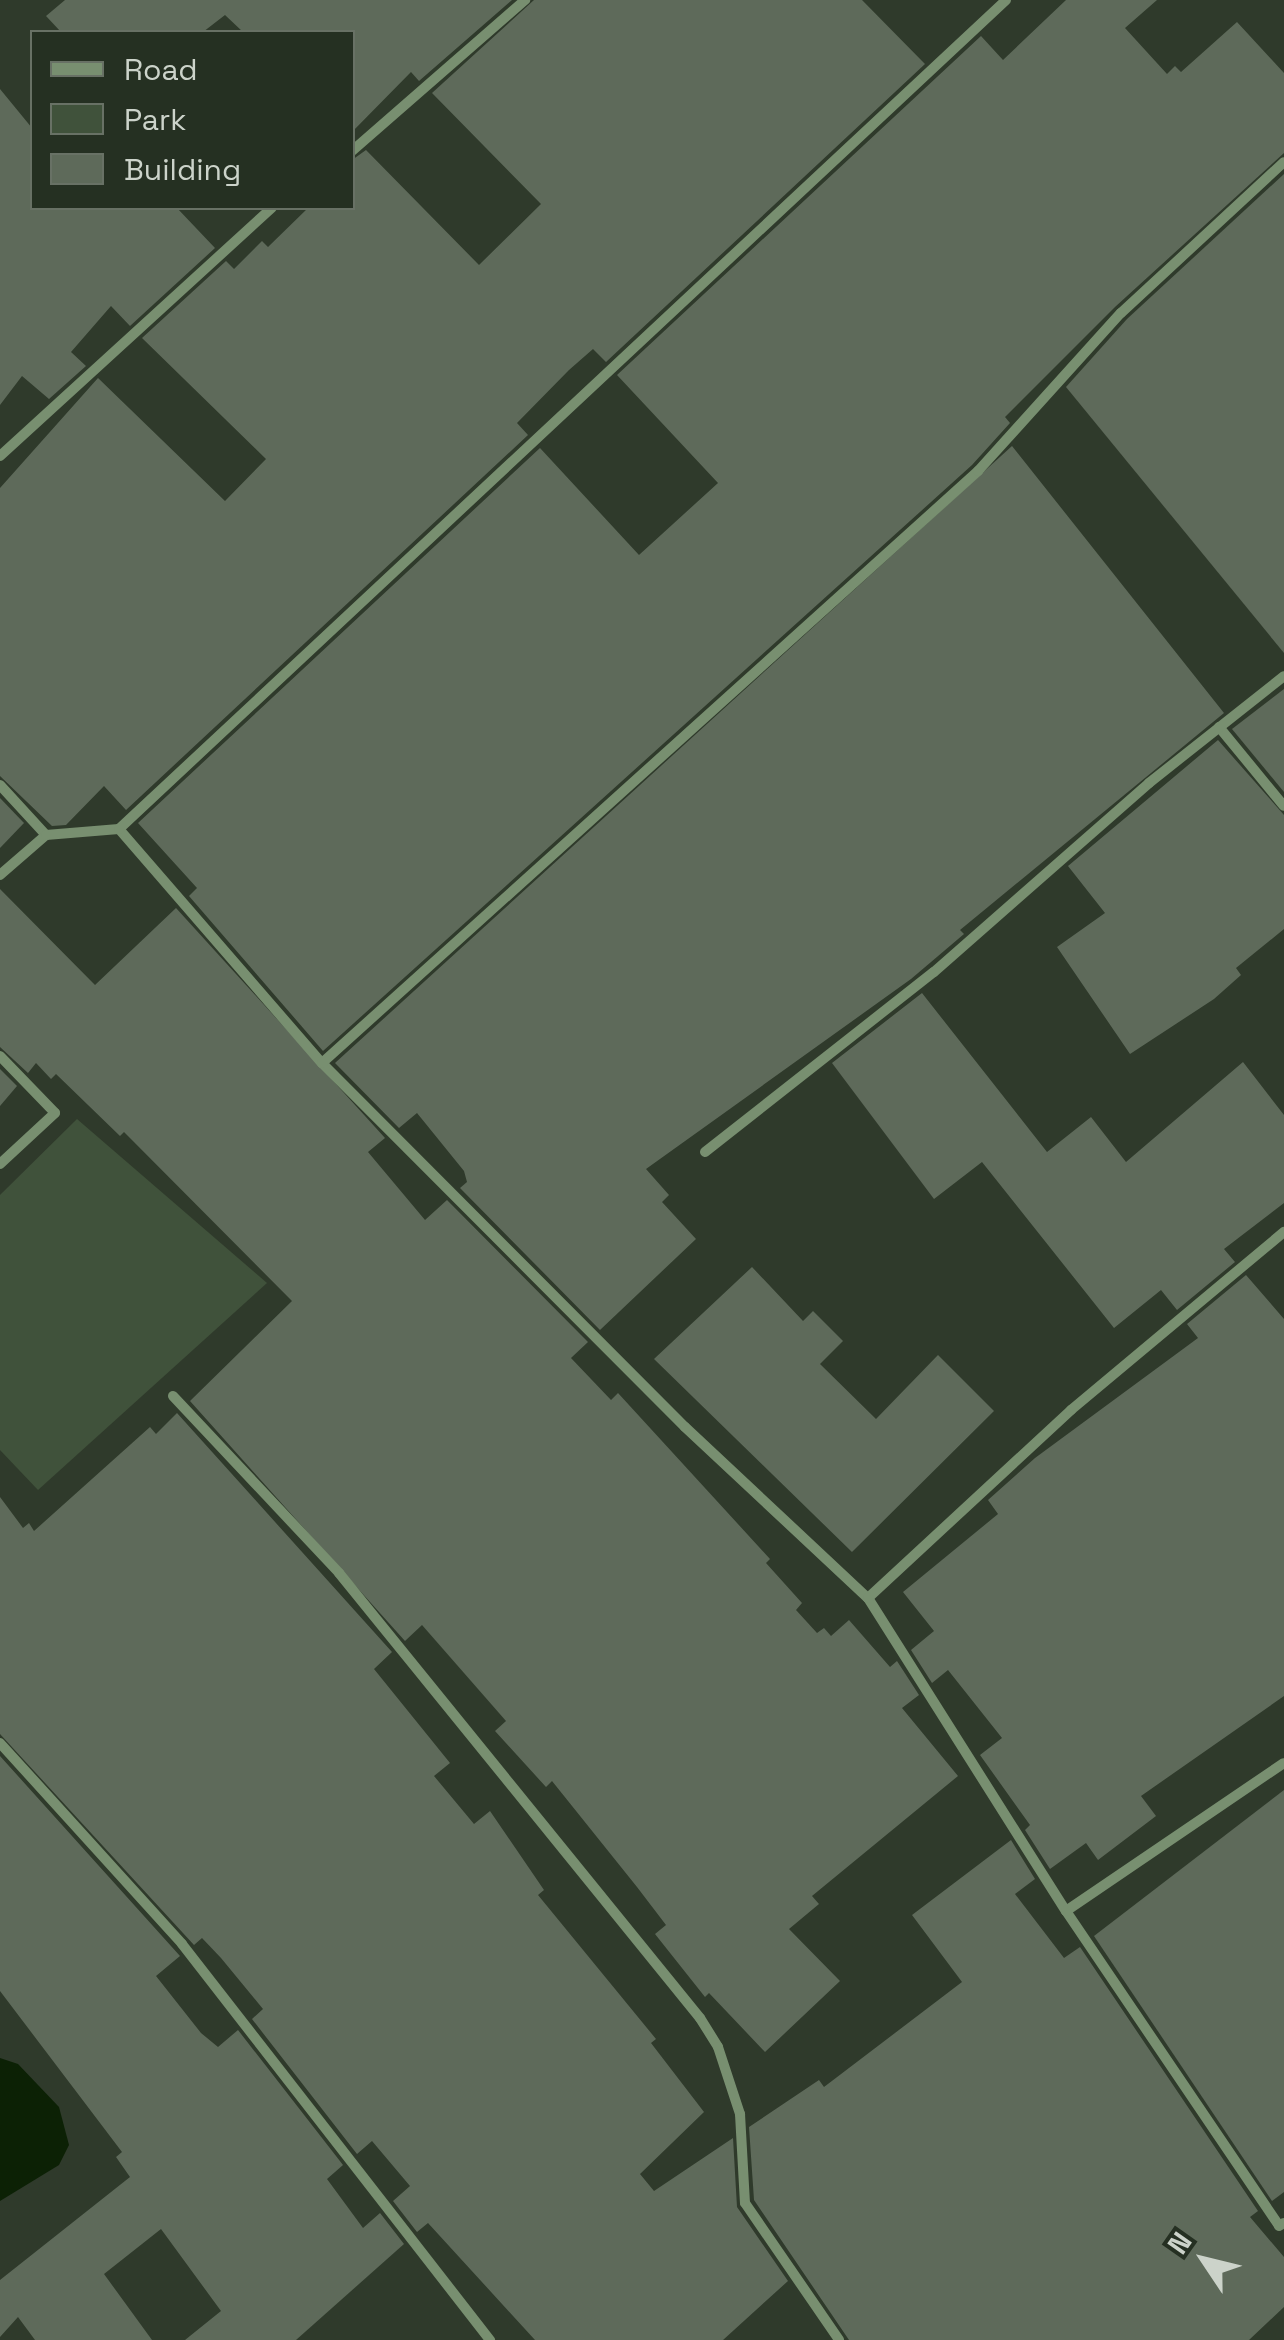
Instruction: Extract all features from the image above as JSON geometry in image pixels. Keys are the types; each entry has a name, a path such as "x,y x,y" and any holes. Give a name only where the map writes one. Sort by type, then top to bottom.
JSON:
{"street":[{"path":"355,148 525,0"},
{"path":"0,874 46,836 119,830 1006,0"},
{"path":"322,1063 978,471 1121,313 1284,162"},
{"path":"0,456 32,420 270,210"},
{"path":"705,1152 934,972 1219,727 1284,676"},
{"path":"1219,727 1284,806"},
{"path":"0,784 46,836"},
{"path":"119,830 322,1063 685,1427 868,1598 1066,1911 1280,2226 1284,2222"},
{"path":"0,1056 54,1112 0,1164"},
{"path":"868,1598 1071,1410 1284,1232"},
{"path":"173,1396 339,1573 700,2018 718,2048 740,2114 745,2203 838,2340"},
{"path":"0,1744 182,1944 490,2340"},
{"path":"1066,1911 1284,1763"}],"green space":[{"path":"77,1119 267,1283 38,1490 0,1450 0,1195"}],"shaded area":[{"path":"0,2058 18,2064 59,2107 69,2145 59,2165 0,2201"}],"building":[{"path":"65,0 512,0 419,81 411,72 355,129 355,30 241,30 225,15 206,30 59,30 46,16"},
{"path":"534,0 862,0 925,64 606,362 593,349 569,370 517,423 528,435 126,810 104,786 66,825 52,826 0,776 0,488 98,378 225,501 266,459 142,338 226,261 234,269 262,241 268,247 306,210 355,210 355,158 366,150 479,265 541,204 432,93"},
{"path":"1066,0 1157,0 1125,28 1167,74 1175,66 1181,72 1237,22 1284,73 1284,153 1115,307 1005,417 1010,423 972,465 323,1051 189,896 197,888 138,823 540,448 639,555 718,483 617,375 981,36 1003,60"},
{"path":"0,89 30,126 30,210 179,210 215,248 130,326 111,306 71,352 86,366 49,399 22,376 0,405"},
{"path":"1284,174 1284,653 1066,387 1127,319"},
{"path":"1012,446 1224,713 960,930 964,934 911,979 646,1169 669,1195 662,1202 696,1239 600,1330 460,1188 467,1182 464,1171 417,1113 399,1128 335,1063"},
{"path":"1284,689 1284,792 1232,729"},
{"path":"1218,740 1284,815 1284,929 1236,968 1241,975 1214,999 1130,1054 1057,947 1105,913 1068,866"},
{"path":"0,798 24,823 0,848"},
{"path":"0,889 95,985 176,908 385,1138 368,1152 425,1220 447,1200 588,1342 571,1358 611,1400 618,1393 770,1559 766,1563 802,1603 796,1610 817,1633 824,1628 831,1636 849,1620 890,1667 897,1661 919,1695 902,1708 958,1776 812,1896 819,1904 789,1929 840,1981 765,2052 709,1993 705,1997 655,1934 666,1925 552,1781 546,1787 495,1731 506,1721 422,1625 405,1641 190,1401 292,1301 124,1132 120,1136 56,1074 51,1079 36,1063 28,1073 0,1047"},
{"path":"922,993 1047,1152 1091,1117 1126,1162 1243,1062 1284,1115 1284,1203 1224,1249 1235,1262 1177,1310 1161,1290 1114,1328 982,1162 934,1199 832,1063"},
{"path":"0,1069 17,1086 0,1106"},
{"path":"752,1267 803,1321 813,1311 843,1341 820,1364 876,1419 938,1355 994,1411 852,1552 654,1359"},
{"path":"1246,1275 1284,1319 1284,1696 1141,1796 1156,1816 1098,1860 1086,1843 1050,1869 1025,1830 1030,1825 980,1755 1002,1738 948,1670 932,1683 911,1650 934,1631 903,1592 998,1514 988,1500 1035,1458 1198,1338 1187,1324"},
{"path":"177,1413 392,1652 374,1669 450,1763 434,1776 474,1824 490,1811 544,1890 538,1895 656,2039 651,2043 704,2112 640,2174 654,2191 733,2138 737,2207 788,2281 723,2340 535,2340 428,2223 417,2232 393,2201 410,2186 372,2141 357,2154 252,2019 263,2009 221,1958 202,1938 194,1945 0,1734 0,1497 23,1528 29,1523 34,1531 150,1427 156,1434"},
{"path":"0,1756 180,1956 156,1976 201,2033 218,2047 238,2030 343,2165 327,2179 363,2228 380,2213 404,2244 296,2340 185,2340 221,2311 161,2229 104,2274 152,2340 35,2340 18,2317 0,2337 0,2280 130,2177 116,2157 122,2152 0,1991"},
{"path":"1284,1790 1284,2192 1272,2201 1094,1936"},
{"path":"1011,1840 1035,1879 1015,1894 1064,1958 1080,1947 1258,2211 1250,2217 1284,2257 1284,2307 1249,2340 849,2340 754,2200 749,2127 819,2080 824,2087 962,1982 912,1915"}]}
